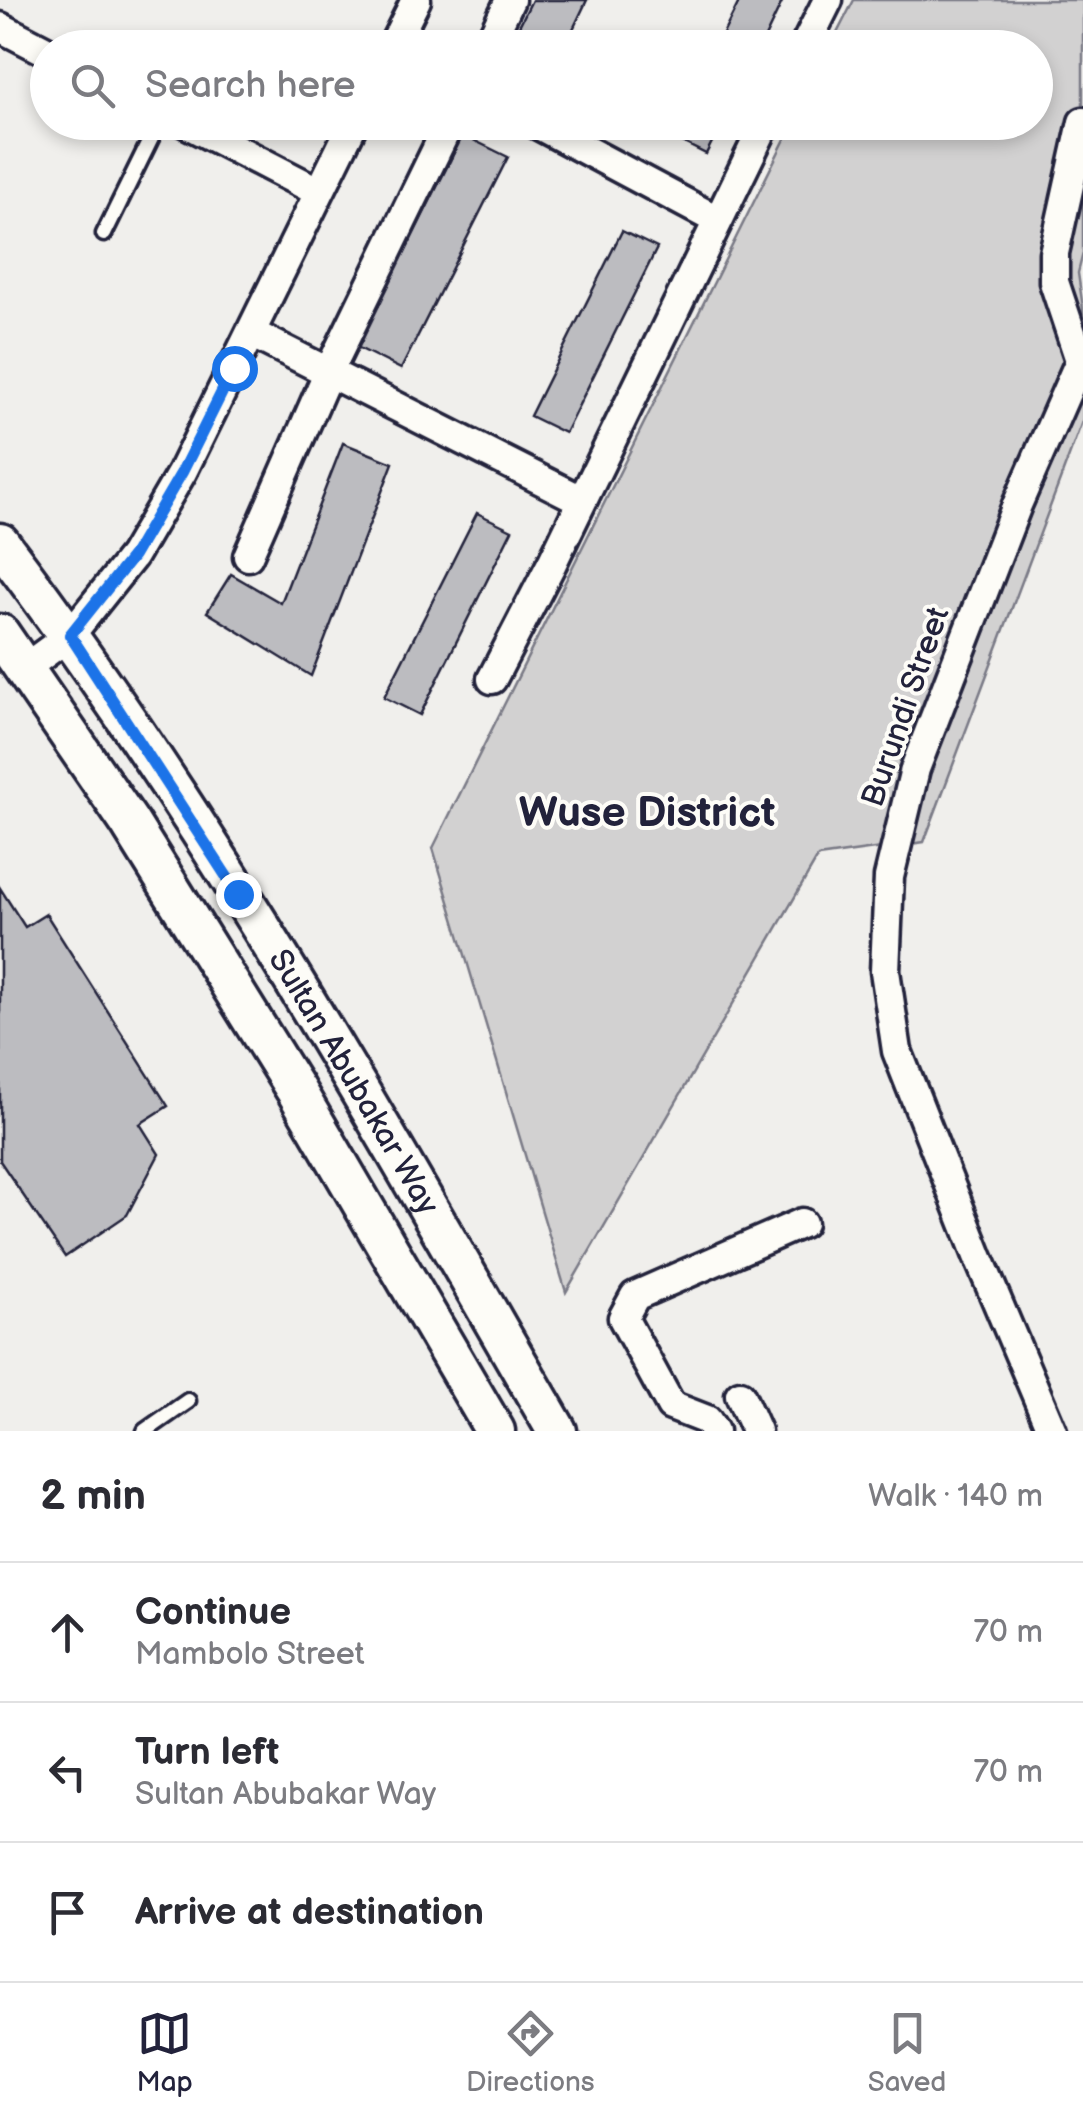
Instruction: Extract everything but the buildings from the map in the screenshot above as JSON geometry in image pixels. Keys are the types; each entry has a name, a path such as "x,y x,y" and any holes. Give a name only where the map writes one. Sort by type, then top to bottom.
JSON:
{"main road":[{"name":"Sultan Abubakar Way","path":"0,542 70,635 278,958 557,1431"},
{"name":"Sultan Abubakar Way","path":"0,634 129,822 295,1089 495,1431"}],"street":[{"path":"401,30 416,0"},
{"path":"496,30 510,0"},
{"path":"813,30 828,0"},
{"path":"0,27 30,43"},
{"path":"1082,357 1054,282 1054,253 1083,122"},
{"path":"219,140 319,192"},
{"path":"25,668 70,635 133,556 182,472 345,140"},
{"path":"248,556 329,371 441,140"},
{"path":"566,140 717,220"},
{"path":"492,678 757,140"},
{"path":"251,333 581,500"},
{"name":"Burundi Street","path":"1052,1431 897,1051 884,970 889,876 916,769 1018,505 1082,357"},
{"path":"714,1431 707,1420 671,1406 623,1318 625,1312 635,1296 802,1223"},
{"path":"740,1396 756,1431"}],"lane":[{"path":"104,234 150,140"},
{"path":"145,1431 188,1402"}],"shaded area":[{"path":"854,0 1083,0 1083,253 1078,273 1083,308 1083,419 924,842 818,857 566,1292 433,848 785,140 1053,140 1053,30 839,30"}],"district":[{"name":"Wuse District","path":"647,813"}],"route":[{"path":"234,368 182,472 133,556 70,635 238,894"}]}
